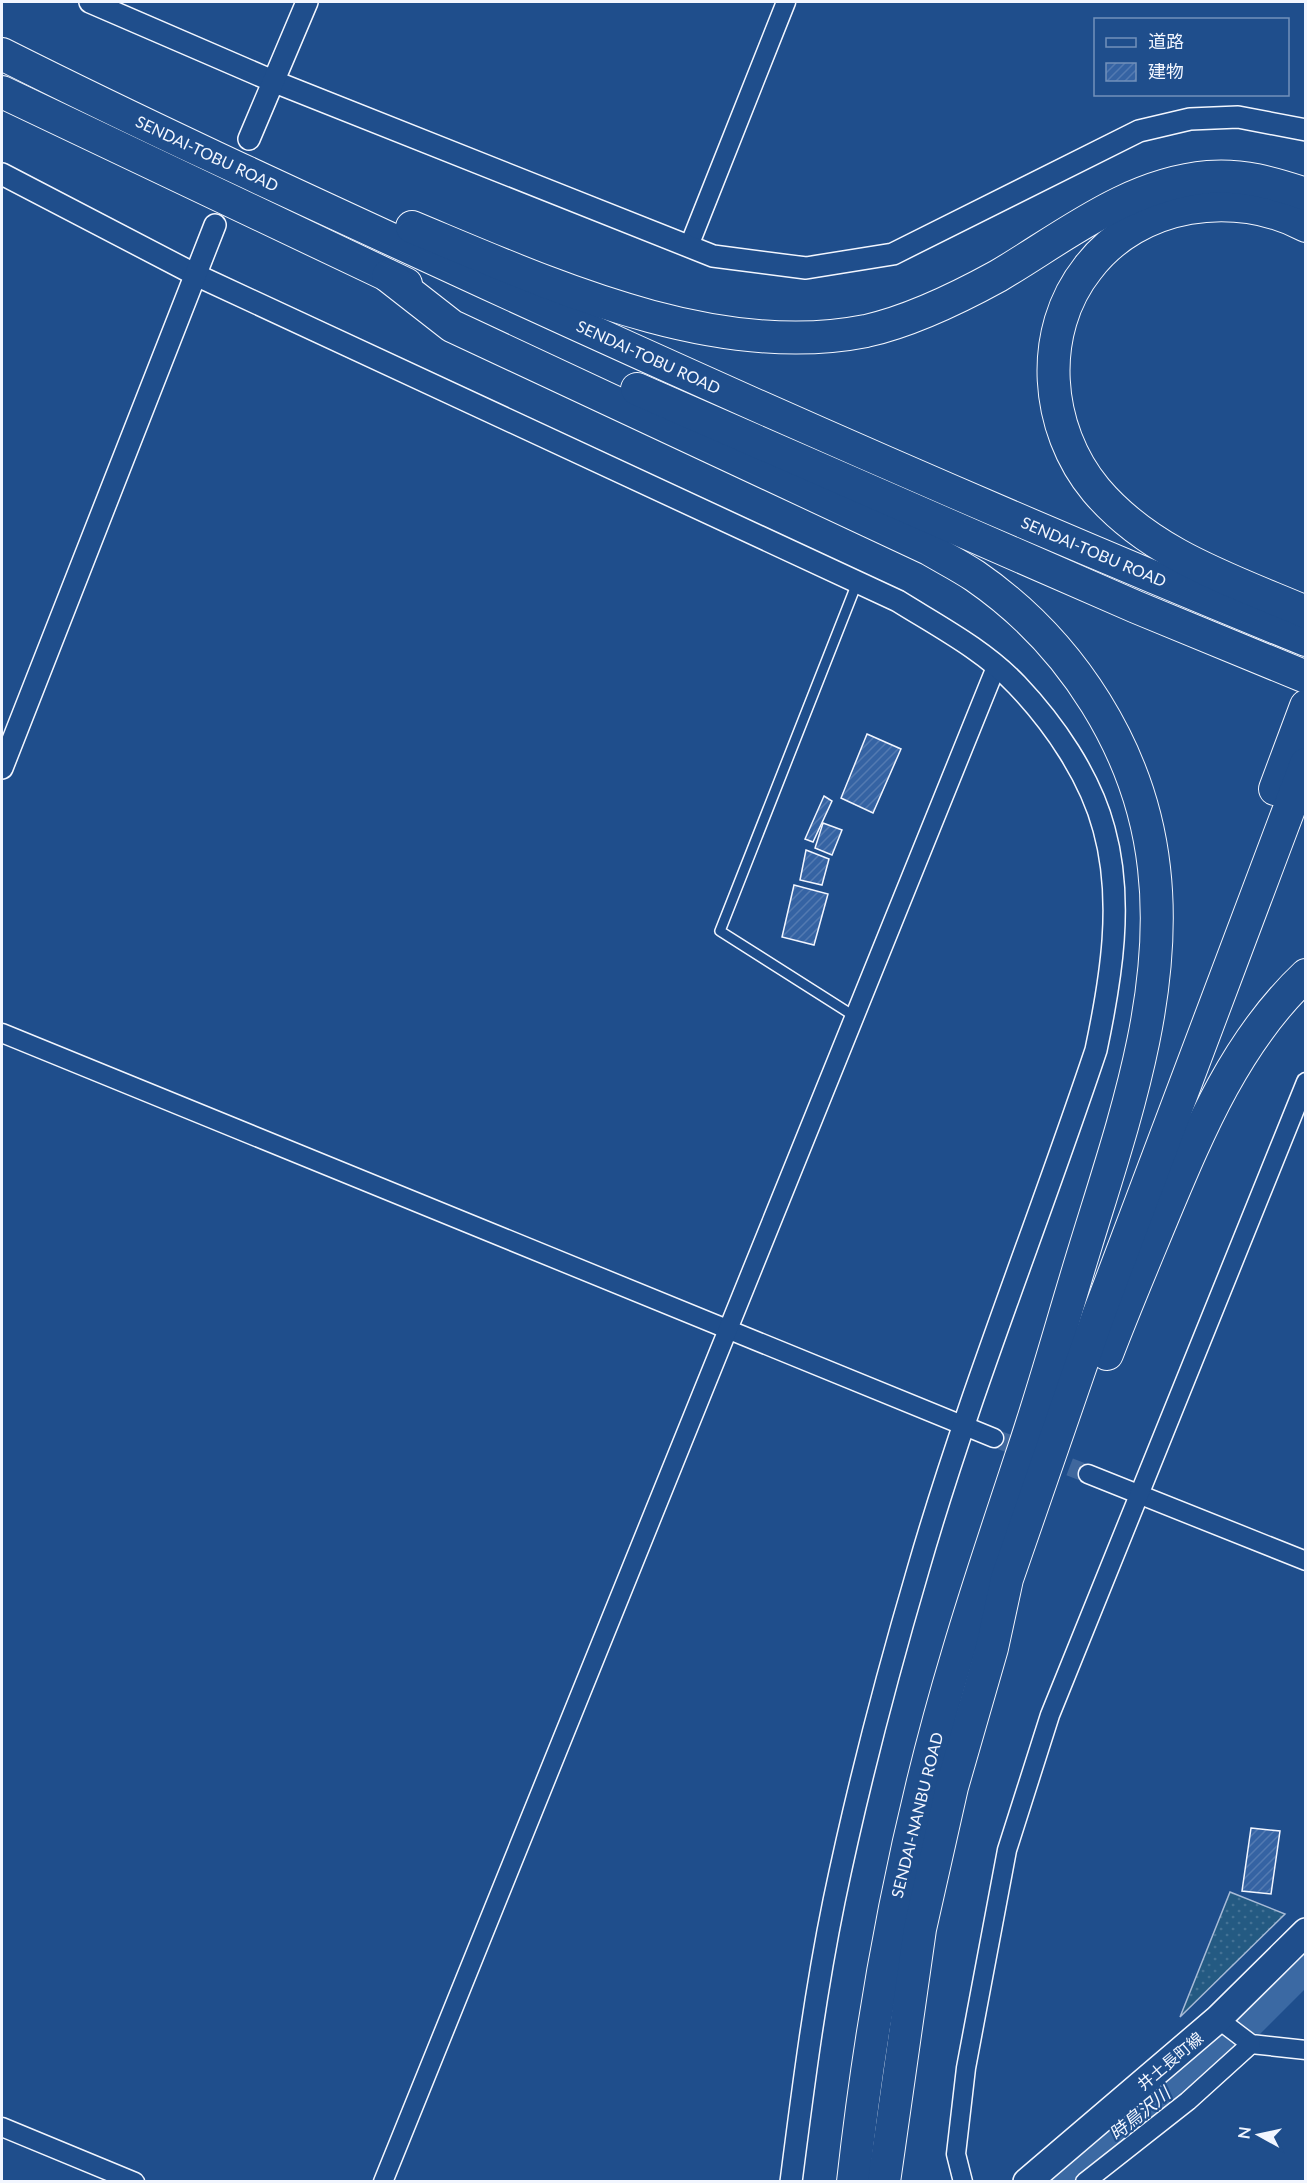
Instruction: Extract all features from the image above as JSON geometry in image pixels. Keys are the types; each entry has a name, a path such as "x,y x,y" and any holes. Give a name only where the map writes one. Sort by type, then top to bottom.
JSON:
{"highway":[{"name":"SENDAI-TOBU ROAD","path":"2,54 88,98 767,412 1137,572 1286,613 1305,640"},
{"name":"SENDAI-TOBU ROAD","path":"2,92 388,276 753,441 1305,677"},
{"path":"88,98 578,292 681,325 730,334 784,337 866,331 912,316 997,276 1078,226 1133,197 1173,183 1208,177 1243,177 1273,183 1305,194"},
{"path":"1286,613 1169,551 1141,533 1096,490 1067,444 1055,408 1055,347 1070,295 1088,267 1130,231 1155,218 1182,208 1235,205 1264,209 1305,226"},
{"path":"388,276 452,326 929,549 975,576 1046,637 1095,699 1116,738 1133,775 1146,818 1154,863 1157,909 1151,989 1137,1070 1021,1457"},
{"path":"1021,1457 1067,1352 1305,706"},
{"path":"992,1648 1007,1579 1094,1327 1305,764"},
{"path":"992,1648 1022,1582 1120,1321 1197,1134 1220,1089 1255,1036 1287,993 1305,975"},
{"name":"SENDAI-NANBU ROAD","path":"853,2181 866,2065 891,1924 918,1802 957,1656 1021,1457"},
{"name":"SENDAI-NANBU ROAD","path":"884,2181 898,2066 920,1929 952,1787 992,1648"}],"main road":[{"name":"井土長町線","path":"1028,2181 1218,2019 1305,1932"}],"street":[{"path":"90,2 275,82 713,256 806,268 893,254 1139,131 1190,119 1238,117 1305,130"},
{"path":"249,140 308,2"},
{"path":"689,246 786,2"},
{"path":"2,174 196,274 898,601 964,643 1017,684 1060,739 1089,791 1104,828 1113,882 1113,944 1108,992 1096,1050 963,1425 919,1568 881,1704 834,1903 807,2060 791,2181"},
{"path":"2,768 215,225"},
{"path":"383,2181 996,667"},
{"path":"2,1033 727,1331 994,1438"},
{"path":"963,2181 956,2154 966,2068 1008,1850 1050,1715 1305,1082"},
{"path":"1088,1474 1305,1561"},
{"path":"1218,2019 1251,2044 1305,2050"},
{"path":"1085,2181 1188,2101 1251,2044"},
{"path":"2,2127 135,2181"}],"lane":[{"path":"854,1016 720,931 857,583"}],"shaded area":[{"path":"1230,1892 1285,1914 1180,2017"}],"building":[{"path":"867,734 901,749 873,813 841,798"},
{"path":"824,796 832,801 813,842 805,839"},
{"path":"823,823 842,830 832,855 815,848"},
{"path":"806,850 829,859 822,885 800,880"},
{"path":"794,885 828,894 814,945 782,937"},
{"path":"1251,1828 1280,1831 1271,1894 1242,1891"}],"waterway":[{"name":"時鳥沢川","path":"1248,2022 1306,1964"},
{"name":"時鳥沢川","path":"1055,2182 1224,2047"}],"tunnel":[{"path":"994,1438 1088,1474"}]}
